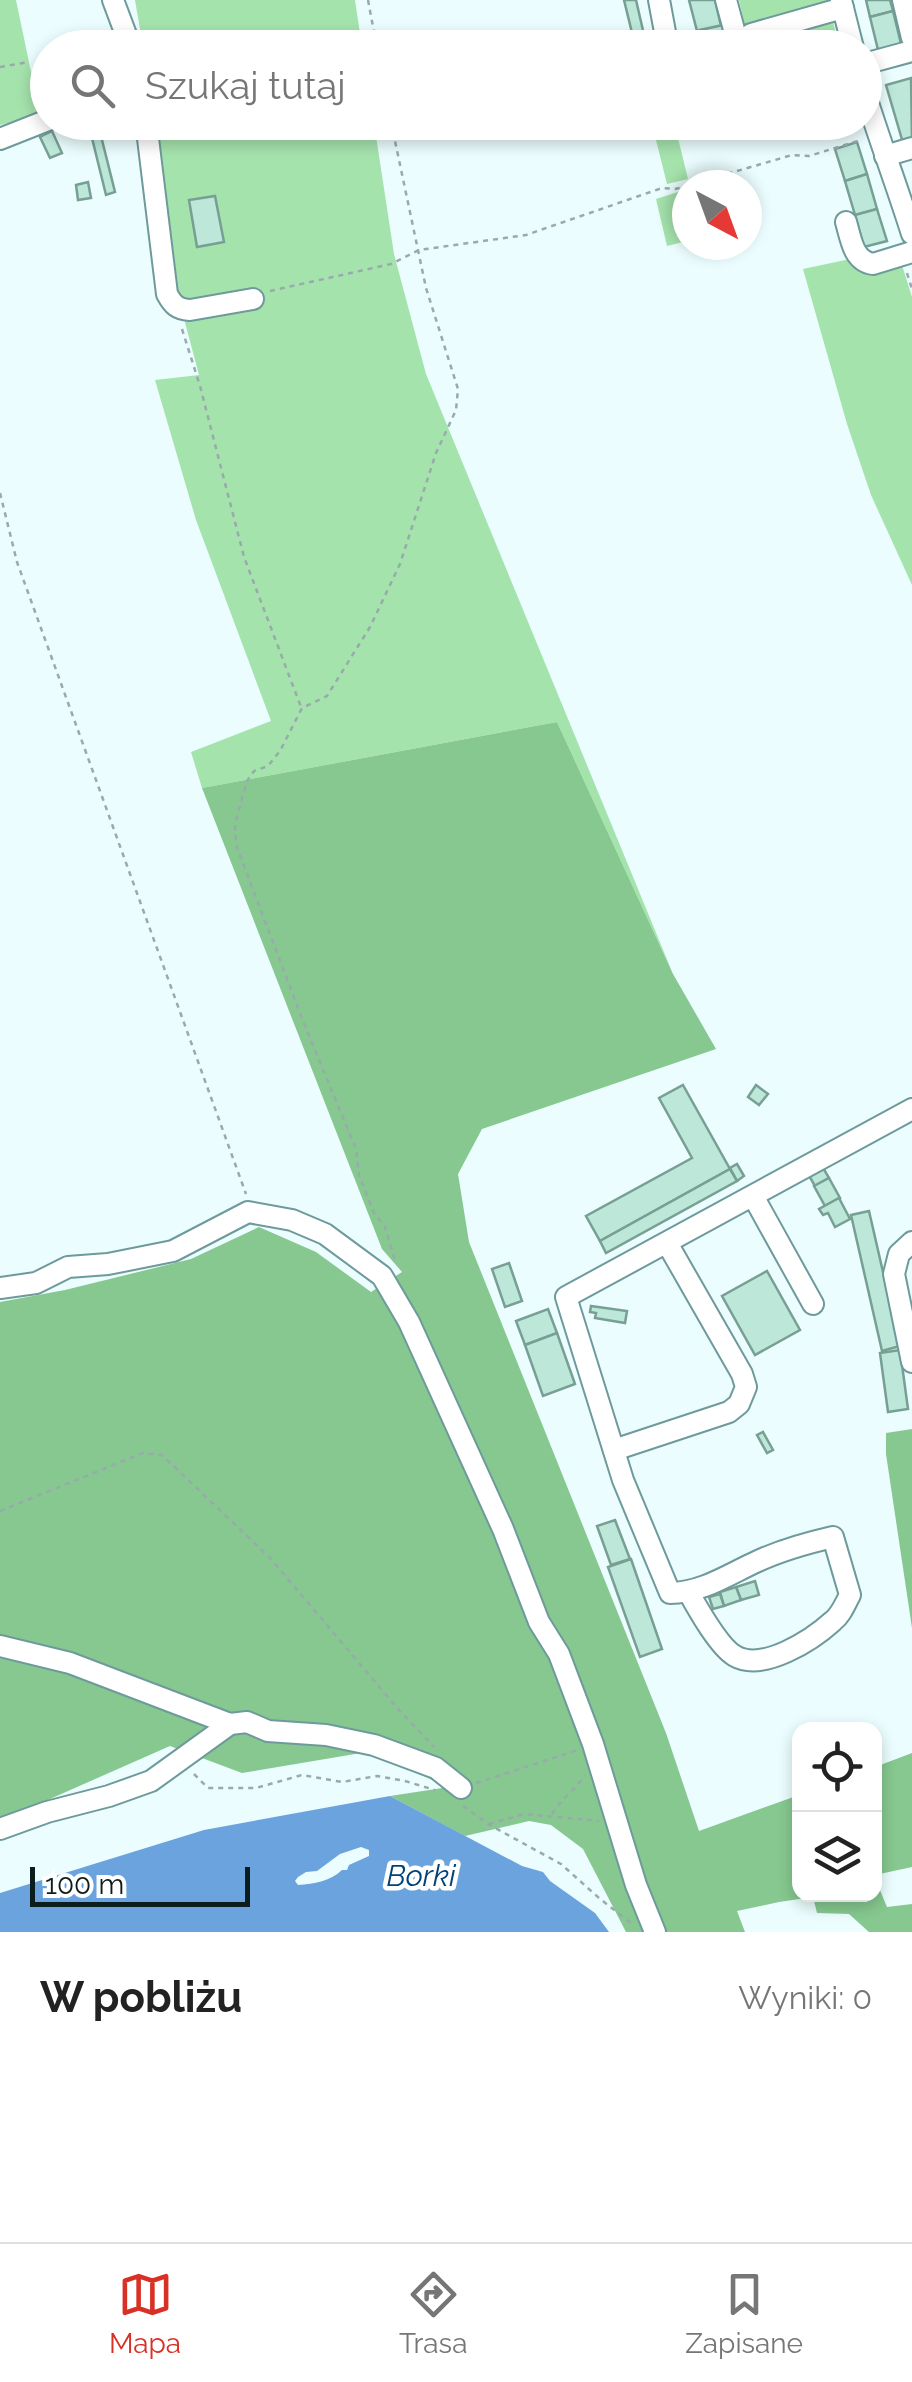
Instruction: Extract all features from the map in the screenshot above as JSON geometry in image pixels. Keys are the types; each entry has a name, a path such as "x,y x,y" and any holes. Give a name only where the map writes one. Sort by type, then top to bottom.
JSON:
{"street":[{"path":"113,0 124,30"},
{"path":"659,0 665,30"},
{"path":"726,0 740,30"},
{"path":"903,0 912,38"},
{"path":"774,30 842,4 848,30"},
{"path":"882,59 912,51"},
{"path":"0,139 30,128"},
{"path":"148,140 167,294 172,304 190,310 254,299"},
{"path":"880,140 912,234"},
{"path":"885,156 912,148"},
{"path":"846,222 855,250 866,264 912,252"},
{"path":"689,1593 724,1647 736,1658 760,1660 785,1653 836,1620 850,1596 833,1537 760,1560 689,1593 670,1593 623,1480 566,1297 912,1109"},
{"path":"753,1196 812,1304"},
{"path":"0,1288 36,1283 68,1267 173,1252 248,1212 292,1220 326,1234 382,1276 409,1322 504,1529 538,1622 559,1654 655,1932"},
{"path":"912,1242 898,1254 894,1274 912,1362"},
{"path":"614,1450 729,1412 739,1404 746,1387 667,1243"},
{"path":"0,1646 70,1663 230,1724 247,1722 268,1731 326,1735 374,1745 436,1768 460,1796"},
{"path":"0,1830 151,1781 230,1724"}],"path":[{"path":"368,0 374,30"},
{"path":"0,67 29,62"},
{"path":"390,1287 396,1282 396,1268 385,1227 374,1214 359,1176 356,1149 236,845 235,824 247,781 254,771 268,766 280,751 302,708 327,696 370,627 400,564 436,452 456,410 458,389 426,288 396,140"},
{"path":"740,170 861,140"},
{"path":"254,299 264,292 391,264 419,250 526,235 662,188 672,189"},
{"path":"177,307 176,315 200,386 244,557 302,708"},
{"path":"0,493 16,562 235,1157 248,1212"},
{"path":"0,1512 143,1453 162,1455 270,1558 436,1750"},
{"path":"180,1760 208,1788 256,1788 302,1776 342,1782 377,1776 460,1796 595,1751"},
{"path":"552,1815 560,1801 578,1785 595,1751"},
{"path":"460,1796 488,1824 562,1864 640,1932"},
{"path":"488,1824 524,1814 615,1824"}],"green space":[{"path":"0,0 16,0 30,67 30,118 0,125"},
{"path":"135,0 355,0 359,30 140,30"},
{"path":"739,0 828,0 835,30 746,30"},
{"path":"156,140 377,140 394,254 426,374 673,974 557,722 202,788 191,752 271,721 196,520 155,380 199,375 179,300"},
{"path":"656,140 678,140 686,170 672,170 672,183 667,184"},
{"path":"672,194 672,245 667,246 656,199"},
{"path":"897,249 912,297 912,585 871,495 803,269"},
{"path":"557,722 673,974 716,1049 482,1129 458,1174 469,1242 666,1733 699,1831 792,1798 792,1900 737,1911 745,1932 626,1932 583,1849 551,1825 529,1821 465,1836 390,1796 449,1787 367,1752 242,1773 170,1746 0,1821 0,1302 191,1259 259,1227 316,1252 371,1292 402,1272 382,1249 202,788"},
{"path":"912,1429 912,1628 886,1433"},
{"path":"912,1753 912,1867 882,1873 882,1812 882,1764"},
{"path":"882,1895 887,1907 912,1904 912,1932 869,1932 849,1914 817,1913 814,1902 882,1902"}],"water":[{"name":"Borki","path":"390,1796 522,1866 543,1872 595,1913 609,1932 0,1932 0,1893 204,1830","holes":["361,1847 369,1850 369,1856 327,1879 298,1885 295,1881 340,1854"]}],"building":[{"path":"624,0 636,0 643,30 631,30"},
{"path":"689,0 715,0 721,26 697,30"},
{"path":"866,0 890,0 893,11 870,17"},
{"path":"893,11 902,48 882,53 882,30 873,30 870,17"},
{"path":"911,78 912,140 903,143 886,85"},
{"path":"41,140 56,140 62,153 50,158"},
{"path":"92,140 102,140 115,192 106,195"},
{"path":"857,142 867,174 845,181 835,149"},
{"path":"867,174 877,209 855,215 845,181"},
{"path":"88,182 91,198 78,200 76,185"},
{"path":"215,196 224,242 197,247 189,200"},
{"path":"877,209 887,241 864,247 855,215"},
{"path":"683,1085 730,1169 600,1241 586,1216 692,1158 659,1098"},
{"path":"756,1085 768,1094 759,1105 748,1097"},
{"path":"737,1164 744,1176 737,1181 730,1168"},
{"path":"822,1166 829,1178 815,1186 808,1174"},
{"path":"730,1169 737,1181 606,1253 600,1241"},
{"path":"829,1178 840,1198 825,1206 814,1186"},
{"path":"839,1198 850,1219 835,1227 828,1213 823,1215 819,1209"},
{"path":"869,1211 900,1346 882,1351 851,1215"},
{"path":"509,1263 522,1301 505,1307 492,1269"},
{"path":"767,1271 800,1330 755,1355 722,1296"},
{"path":"591,1306 627,1311 625,1323 595,1318"},
{"path":"548,1309 557,1333 525,1345 516,1321"},
{"path":"557,1333 575,1384 543,1396 525,1345"},
{"path":"900,1350 908,1409 888,1412 880,1353"},
{"path":"763,1432 773,1450 767,1453 757,1435"},
{"path":"615,1520 630,1559 611,1565 597,1526"},
{"path":"631,1559 662,1649 640,1657 608,1567"},
{"path":"755,1581 759,1595 741,1600 736,1587"},
{"path":"736,1587 741,1600 724,1606 720,1592"},
{"path":"720,1594 724,1606 713,1609 709,1597"}]}
